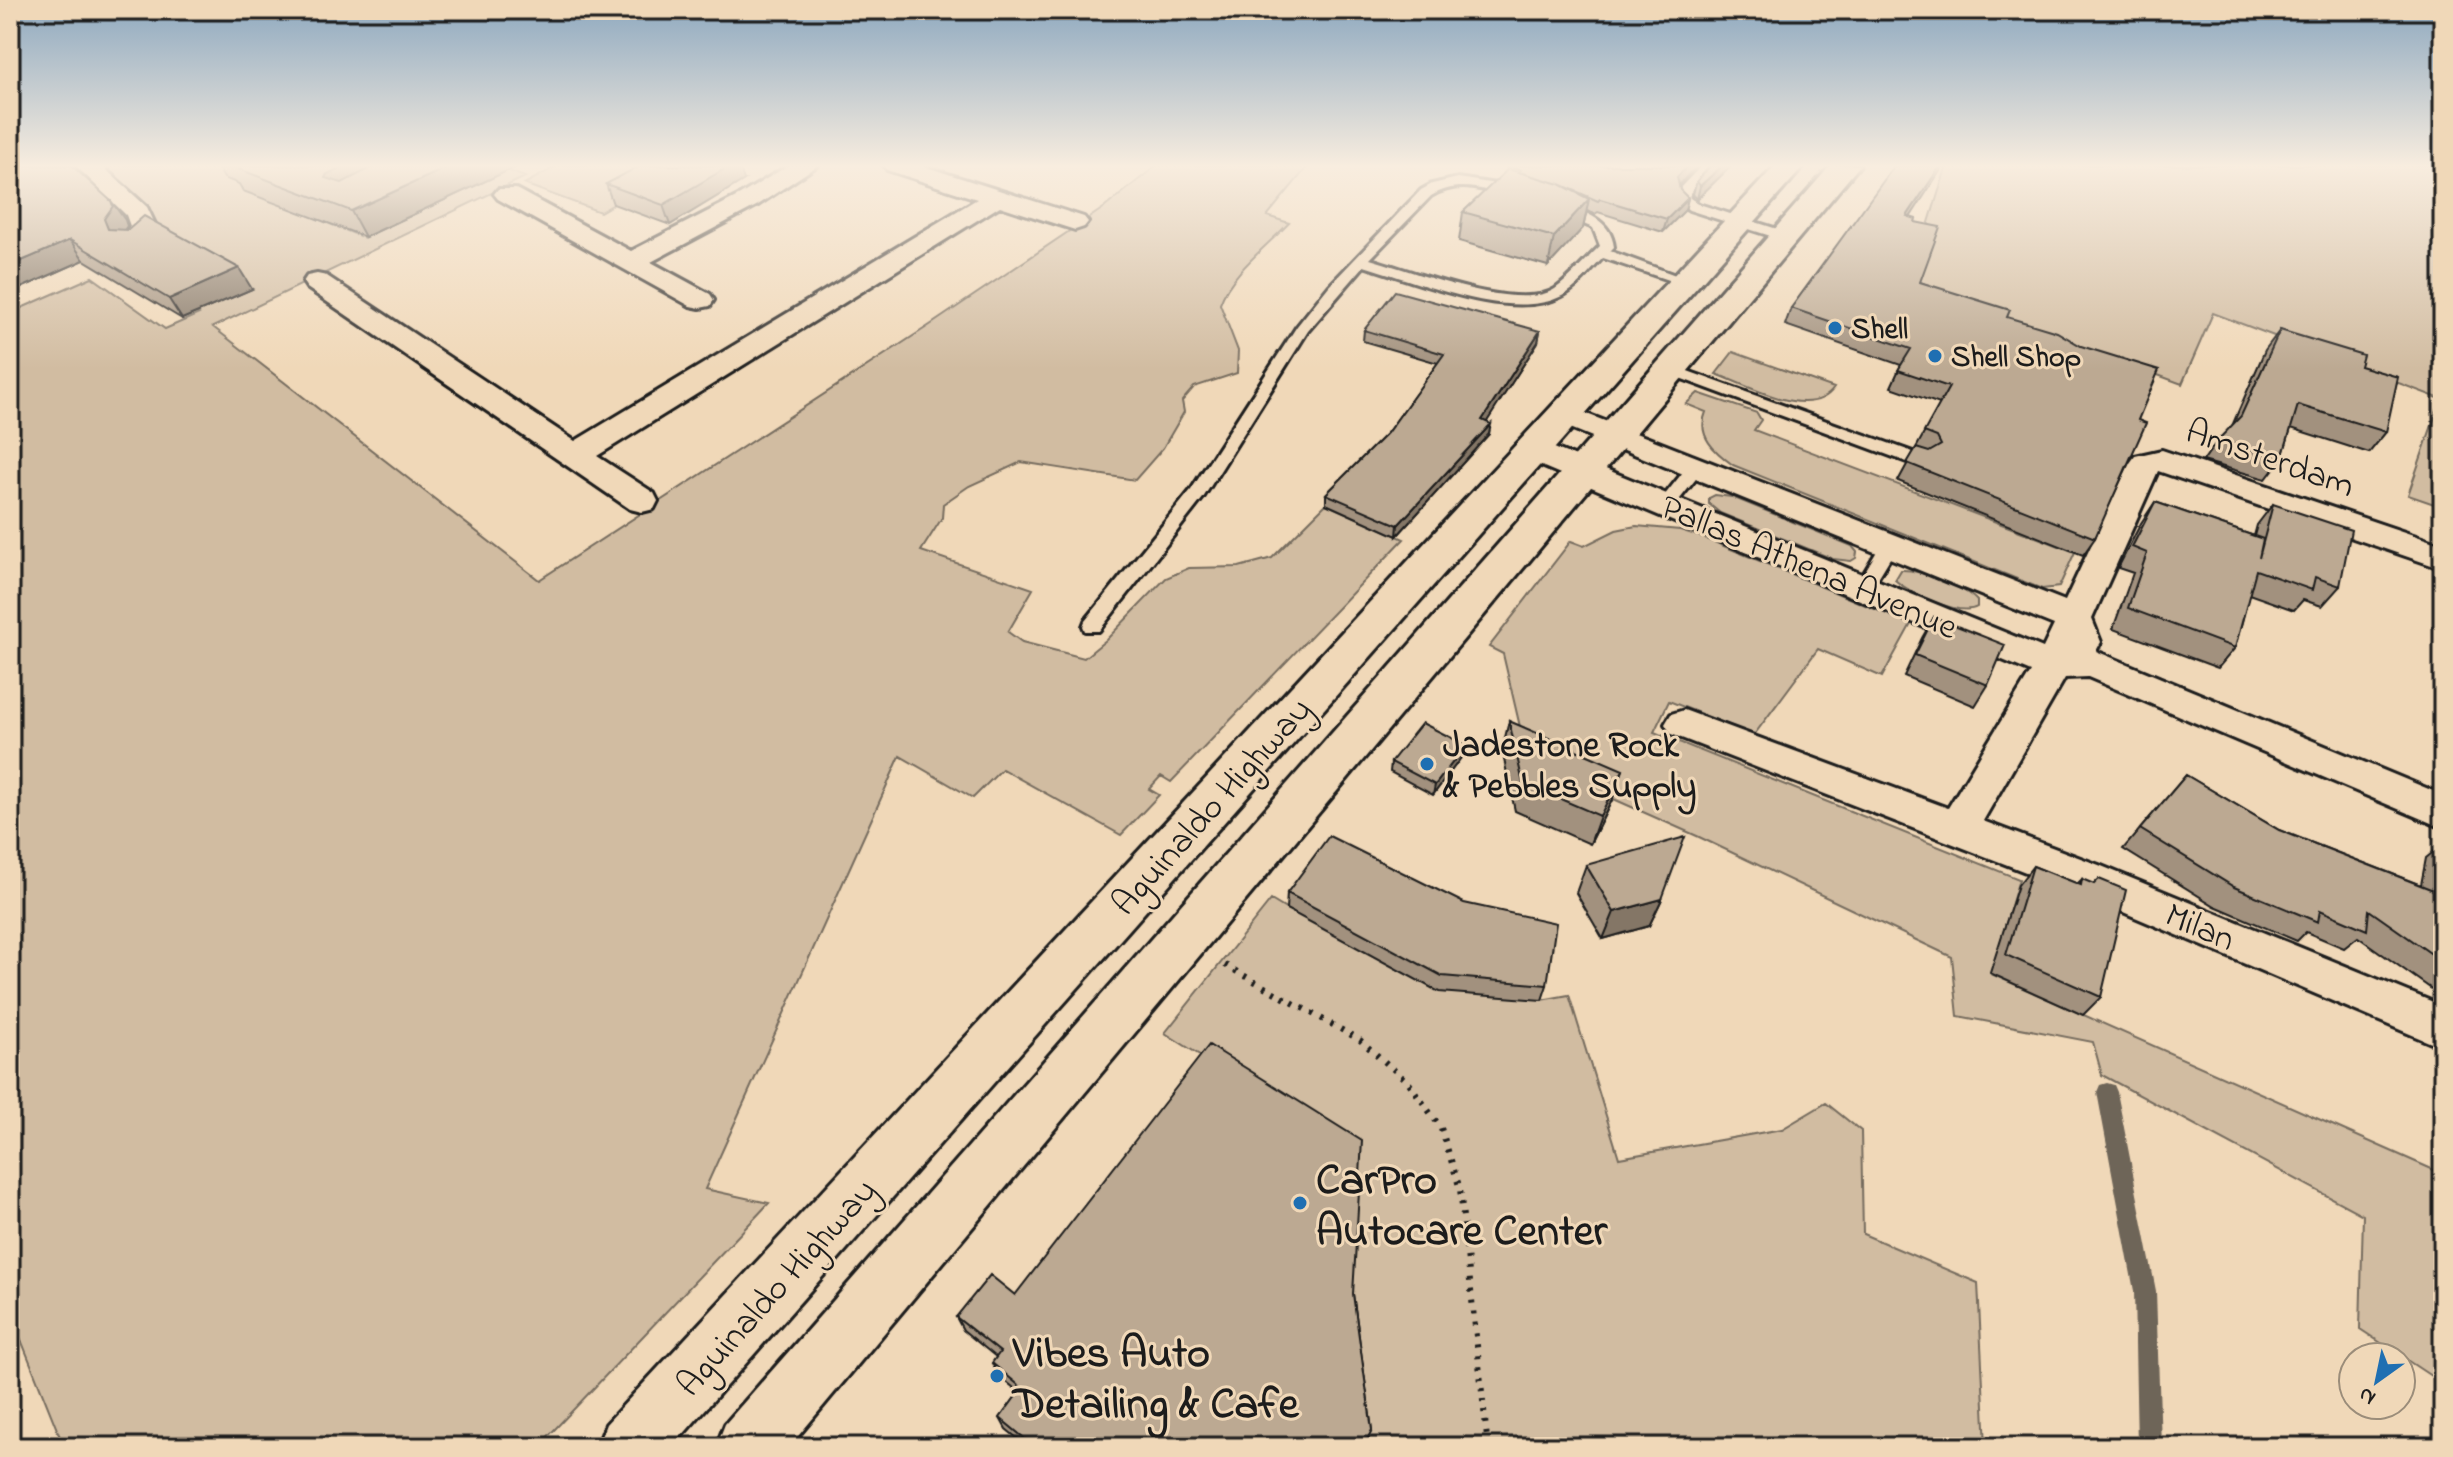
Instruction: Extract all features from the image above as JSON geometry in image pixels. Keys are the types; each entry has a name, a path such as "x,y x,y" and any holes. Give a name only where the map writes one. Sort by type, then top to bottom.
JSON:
{"highway":[{"name":"Aguinaldo Highway","path":"629,1447 1729,233"},
{"name":"Aguinaldo Highway","path":"748,1447 1788,233"}],"street":[{"path":"133,241 138,233"},
{"path":"578,233 700,300"},
{"path":"631,262 686,233"},
{"path":"574,456 939,233"},
{"path":"317,282 642,501"},
{"name":"Pallas Athena Avenue","path":"1564,414 2074,619"},
{"name":"Pallas Athena Avenue","path":"1531,450 2052,666 2091,663 2443,812"},
{"name":"Amsterdam","path":"2074,619 2142,466 2152,460 2173,463 2443,557"},
{"path":"2074,619 2091,663"},
{"path":"1957,829 2052,666 2074,619"},
{"name":"Milan","path":"1684,724 2152,905 2443,1027"}],"lane":[{"path":"1092,626 1197,494 1302,329 1387,233"},
{"path":"1360,261 1518,303 1553,297 1604,254 1608,241 1602,233"},
{"path":"1776,233 1785,236"},
{"path":"1604,254 1685,281"},
{"path":"1671,370 1921,461"},
{"path":"1666,505 1697,466"},
{"path":"1864,587 1889,545"}],"path":[{"path":"1183,939 1360,1040 1409,1083 1441,1128 1460,1189 1488,1447"}],"shaded area":[{"path":"159,233 352,233 364,238 375,233 409,233 213,327 539,580 1066,233 1279,233 1241,271 1220,304 1238,351 1237,373 1194,387 1182,401 1184,412 1163,448 1135,480 1021,462 969,486 943,504 942,518 921,551 1033,589 1008,632 1022,642 1084,658 1106,640 1166,578 1189,568 1239,567 1272,558 1326,504 1404,539 1171,782 1161,776 1149,789 1159,795 1121,835 1002,769 973,798 900,756 705,1189 769,1203 538,1447 64,1447 10,1312 10,313 92,277 165,329 199,314 186,303"},
{"path":"1926,233 2443,233 2443,507 2408,495 2441,399 2213,313 2182,384 2011,321 1916,291"},
{"path":"1733,352 1834,388 1824,398 1810,402 1778,398 1761,392 1716,374"},
{"path":"1698,393 1757,413 1761,420 1754,430 2075,552 2059,587 2042,589 1733,465 1714,449 1705,436 1706,412 1686,404"},
{"path":"1715,495 1732,497 1852,546 1857,552 1856,558 1851,561 1833,559 1720,513 1709,504 1709,498"},
{"path":"1636,526 1680,530 1702,537 1911,624 1882,677 1818,649 1754,735 1669,701 1654,732 2019,879 1991,974 2443,1174 2443,1384 2417,1367 2417,1341 2378,1341 2360,1329 2363,1215 2102,1075 2093,1042 1958,1016 1952,957 1697,836 1528,761 1503,654 1489,647 1571,541 1584,546 1616,530"},
{"path":"1901,570 1919,572 1952,585 1977,601 1977,607 1959,609 1923,597 1895,580"},
{"path":"1271,900 1286,909 1541,1000 1569,995 1619,1158 1782,1129 1826,1103 1861,1131 1863,1234 1978,1283 1986,1447 1369,1447 1350,1307 1209,1061 1165,1033"}],"building":[{"path":"10,233 175,233 239,268 169,299 70,240 10,266"},
{"path":"1846,233 1938,233 1920,282 2010,310 2007,317 2057,332 2081,346 2159,370 2138,420 2146,423 2095,538 1907,463 1916,448 1929,452 1941,445 1937,437 1924,432 1949,387 1898,370 1911,349 1791,308"},
{"path":"1395,291 1540,331 1482,420 1491,424 1398,525 1326,494 1387,433 1444,354 1364,330"},
{"path":"2280,330 2363,355 2360,366 2398,377 2386,432 2298,405 2282,458 2218,440 2241,416"},
{"path":"2155,502 2263,539 2259,558 2273,504 2351,530 2340,586 2315,577 2312,590 2256,570 2235,648 2128,608 2147,553 2132,547"},
{"path":"1934,617 2005,645 1988,685 1915,655"},
{"path":"1509,721 1623,770 1600,816 1523,783"},
{"name":"Jadestone Rock & Pebbles Supply","path":"1422,723 1466,745 1435,785 1391,762"},
{"path":"2186,775 2279,830 2441,893 2443,878 2443,962 2369,910 2367,930 2320,910 2318,922 2234,887 2140,829"},
{"path":"1329,836 1464,903 1556,923 1547,985 1442,976 1287,893"},
{"path":"1685,837 1662,899 1614,912 1586,865"},
{"path":"2033,866 2081,885 2082,879 2094,884 2099,879 2126,890 2101,997 2006,955"},
{"path":"1209,1045 1362,1141 1353,1294 1372,1430 1363,1447 1035,1447 1000,1418 1022,1388 992,1363 1000,1352 956,1317 990,1275 1015,1295"}],"waterway":[{"path":"2107,1092 2145,1291 2149,1447"}],"place":[{"name":"Shell","path":"1835,328"},
{"name":"Shell Shop","path":"1935,356"},
{"name":"Jadestone Rock & Pebbles Supply","path":"1427,764"},
{"name":"CarPro Autocare Center","path":"1300,1203"},
{"name":"Vibes Auto Detailing & Cafe","path":"997,1376"}]}
